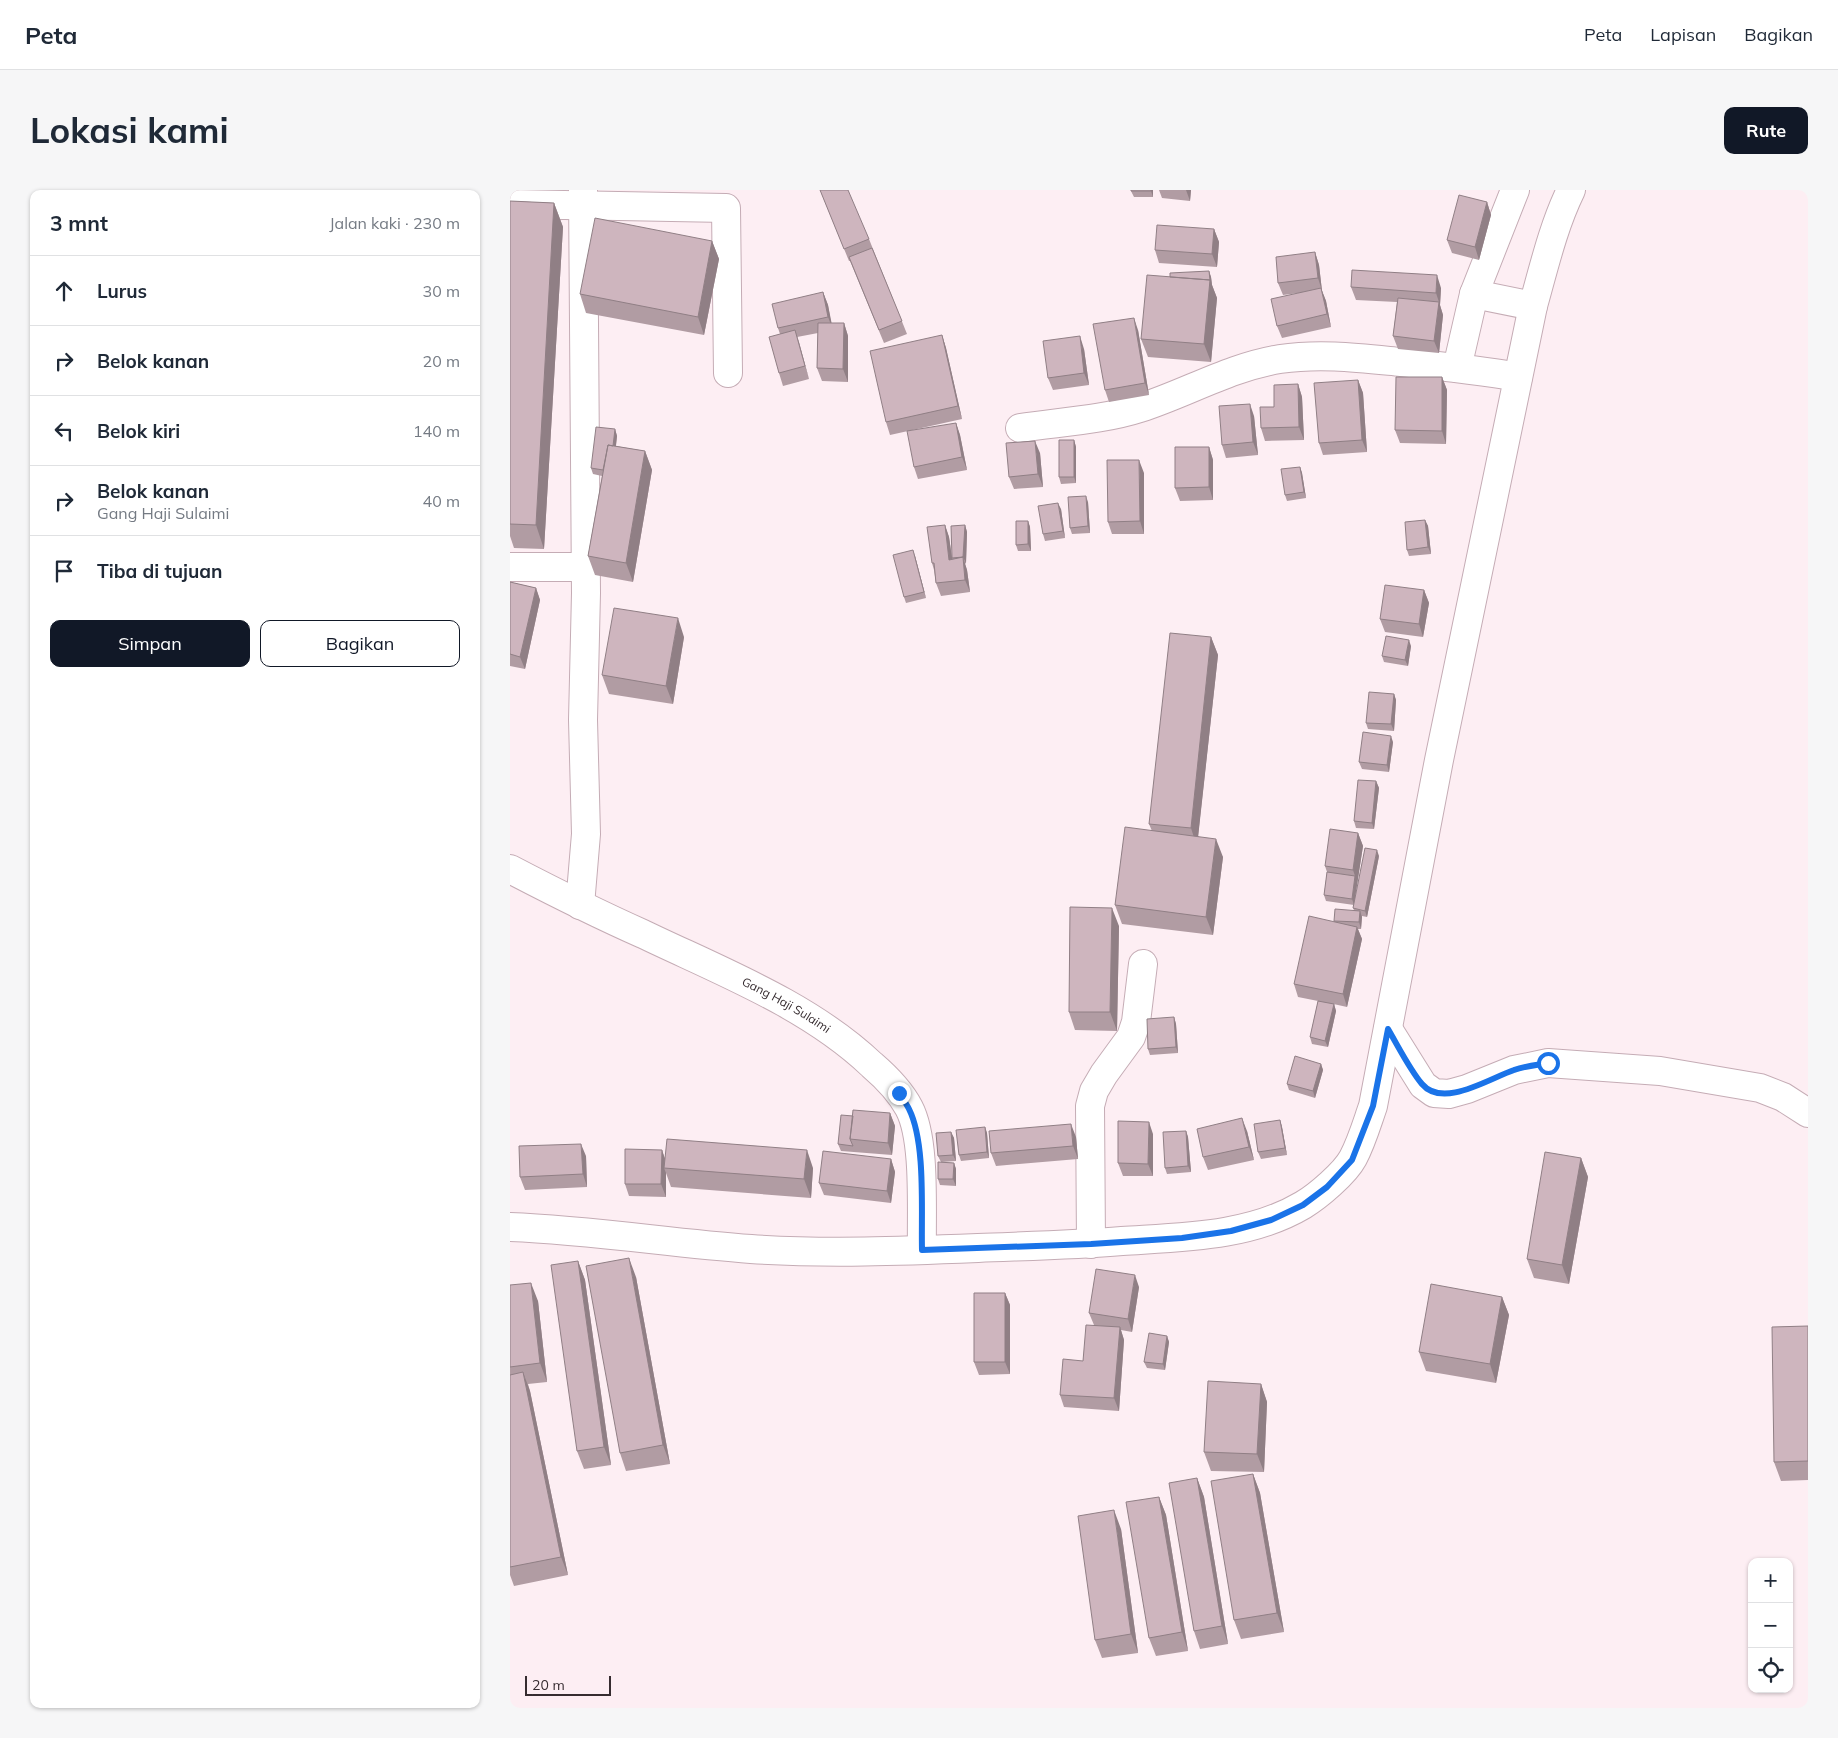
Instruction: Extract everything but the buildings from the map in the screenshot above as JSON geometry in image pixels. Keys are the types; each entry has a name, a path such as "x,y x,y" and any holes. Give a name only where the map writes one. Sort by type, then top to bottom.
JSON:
{"street":[{"path":"510,1227 749,1248 805,1251 922,1250 1091,1244 1182,1238 1231,1231 1271,1220 1303,1205 1327,1187 1352,1160 1373,1106 1441,750 1486,372 1502,300 1515,190"},
{"path":"1486,372 1502,300 1550,245 1571,190"},
{"path":"580,905 586,834 583,720 586,567 583,197"},
{"path":"510,204 583,197 726,199 728,372"},
{"path":"1020,428 1138,409 1247,366 1278,359 1336,355 1486,372"},
{"path":"510,567 586,567"},
{"name":"Gang Haji Sulaimi","path":"510,869 580,905 769,995 828,1028 859,1052 899,1093 909,1109 916,1129 919,1150 922,1250"},
{"path":"1091,1244 1090,1106 1094,1091 1104,1074 1131,1037 1136,1022 1143,964"},
{"path":"1388,1029 1423,1085 1434,1093 1449,1094 1514,1070 1548,1063 1660,1071 1760,1088 1783,1096 1808,1112"}],"route":[{"path":"899,1093 909,1109 916,1129 919,1150 922,1250 1091,1244 1182,1238 1231,1231 1271,1220 1303,1205 1327,1187 1352,1160 1363,1136 1373,1106 1388,1029 1423,1085 1434,1093 1449,1094 1514,1070 1548,1063"}]}
